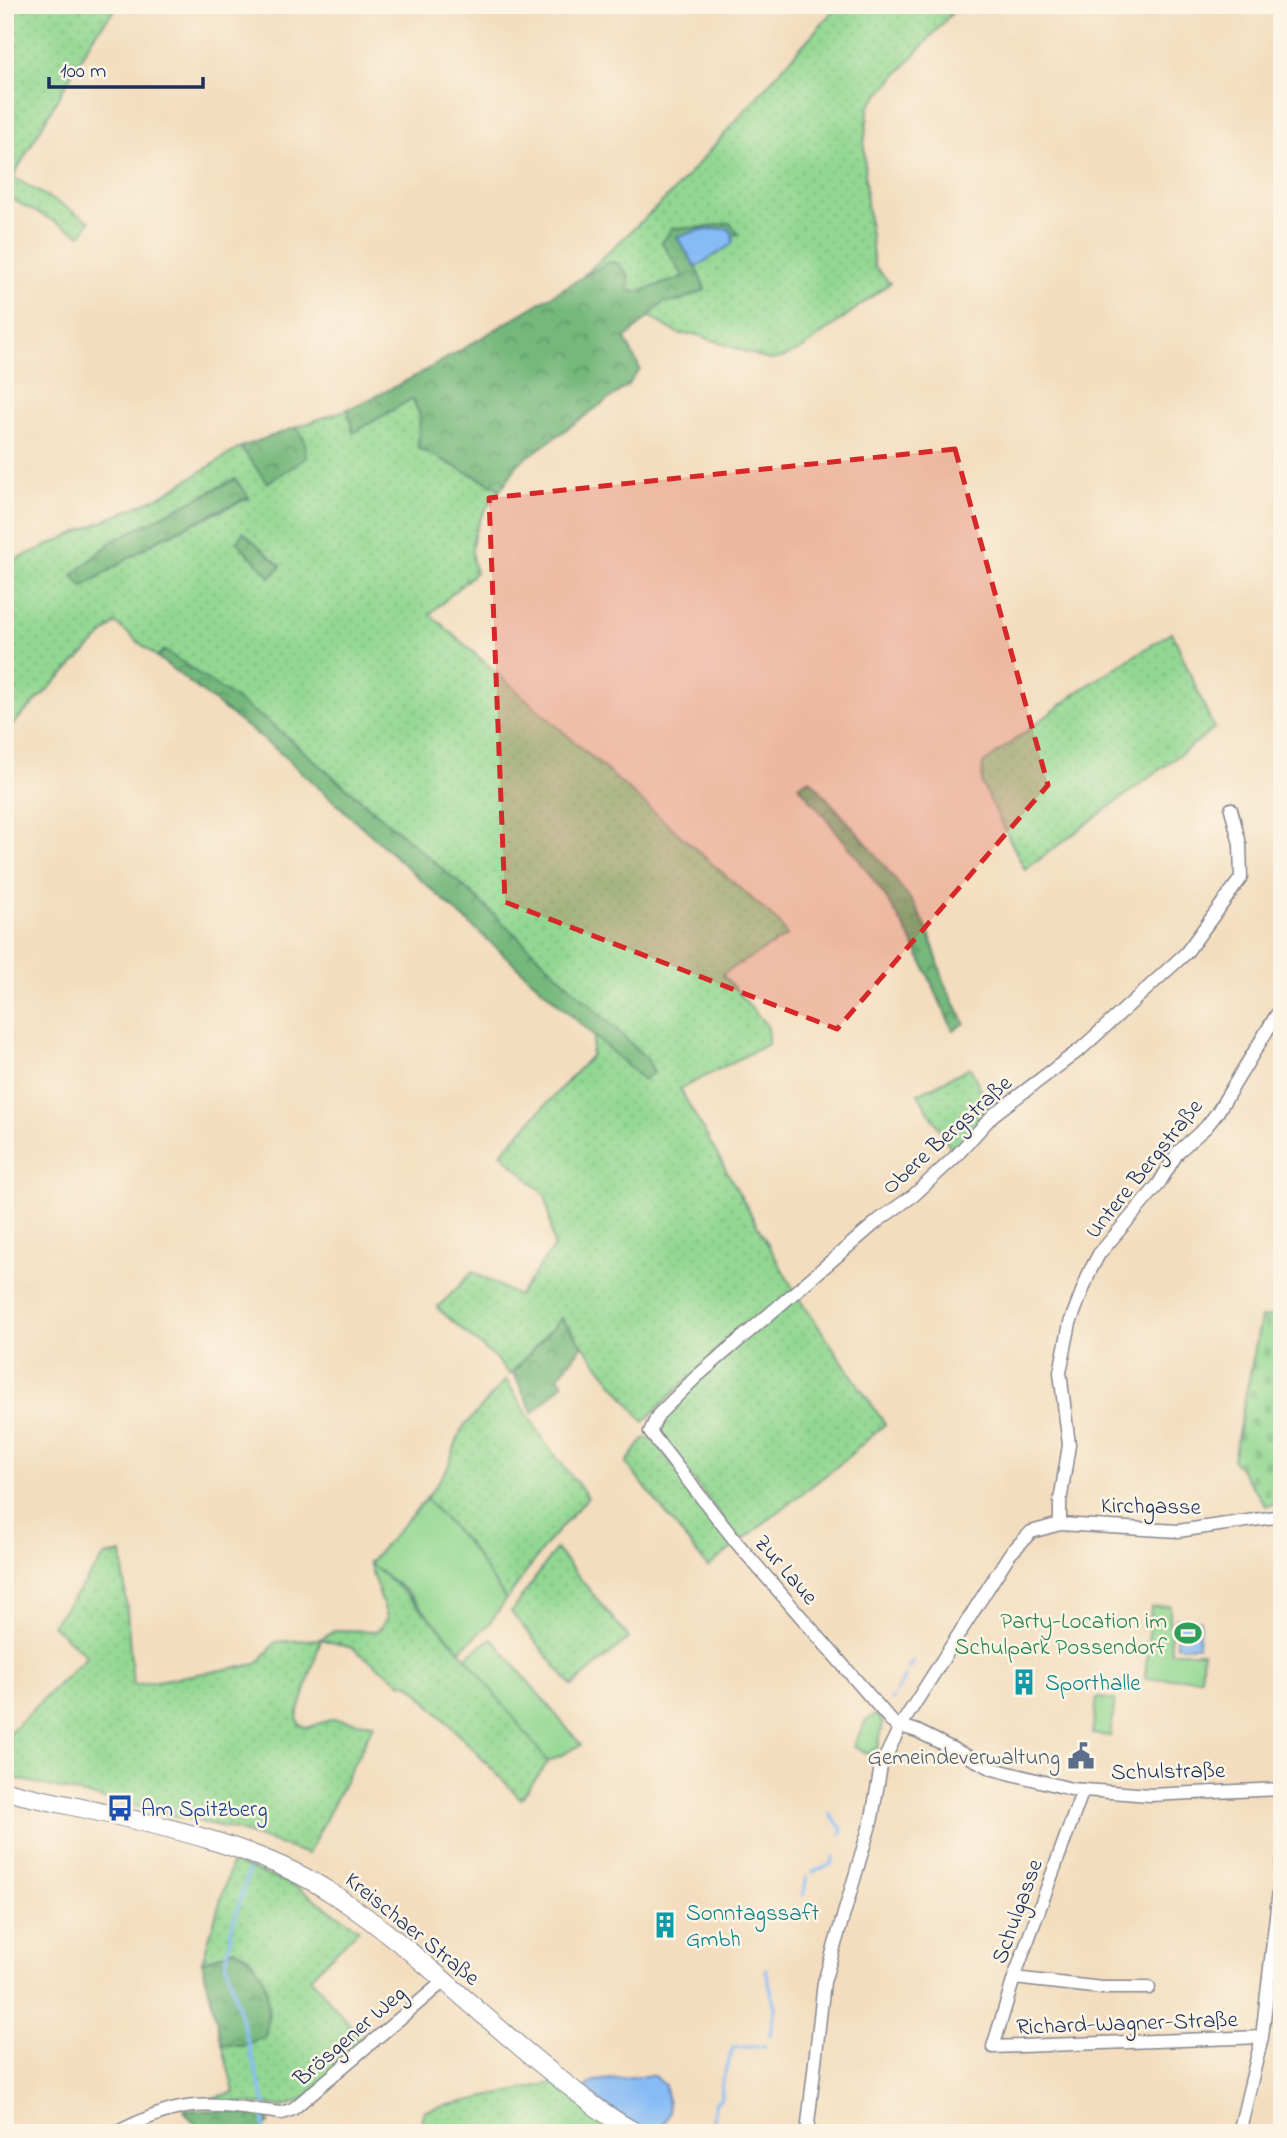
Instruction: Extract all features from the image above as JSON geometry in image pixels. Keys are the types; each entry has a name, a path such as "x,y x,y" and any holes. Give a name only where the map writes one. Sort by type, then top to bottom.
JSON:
{"main road":[{"name":"Kreischaer Straße","path":"5,1791 160,1828 256,1856 332,1893 370,1919 607,2117 637,2133"}],"street":[{"name":"Obere Bergstraße","path":"650,1432 658,1415 695,1378 878,1220 914,1195 956,1156 993,1115 1082,1048 1186,953 1241,878 1240,844 1230,808"},
{"name":"Untere Bergstraße","path":"1060,1524 1060,1502 1069,1445 1060,1372 1070,1323 1090,1271 1099,1254 1158,1185 1178,1152 1206,1127 1278,1014"},
{"name":"Zur Laue","path":"650,1432 737,1543 894,1724 900,1727"},
{"name":"Kirchgasse","path":"1060,1524 1178,1531 1282,1516"},
{"path":"807,2133 824,1982 872,1820 881,1766 900,1727 1009,1555 1031,1532 1060,1524"},
{"name":"Schulstraße","path":"900,1727 917,1731 993,1769 1083,1790 1150,1795 1282,1789"},
{"name":"Schulgasse","path":"993,2047 1014,1978 1083,1790"},
{"path":"1239,2133 1262,2037 1282,1864"},
{"path":"1014,1978 1102,1988 1149,1988"},
{"name":"Brösgener Weg","path":"116,2133 183,2106 208,2103 282,2113 293,2109 444,1981"},
{"name":"Richard-Wagner-Straße","path":"993,2047 1262,2037"}],"highlighted area":[{"path":"955,449 1048,785 837,1029 505,902 489,498"}],"green space":[{"path":"5,5 119,5 94,35 13,177 90,221 81,235 5,196"},
{"path":"838,5 959,5 869,106 864,145 874,266 890,283 802,349 782,358 769,360 698,335 679,334 649,316 664,302 676,302 705,290 696,267 732,244 733,235 738,234 726,226 672,229 662,243 685,277 641,291 629,291 610,262 582,277 675,190"},
{"path":"730,223 738,234 733,235 728,229 697,231 677,237 696,267 705,290 676,302 664,302 625,339 640,369 627,386 519,463 501,489 418,448 420,415 412,399 353,433 348,409 416,376 609,262 618,263 629,276 629,291 641,291 684,277 662,243 672,228 700,228"},
{"path":"412,399 420,415 418,448 501,489 476,528 472,550 476,572 430,614 778,922 787,936 722,974 768,1027 768,1044 680,1089 795,1292 885,1424 841,1463 741,1541 662,1440 658,1425 691,1376 644,1422 561,1318 510,1375 495,1358 437,1308 473,1272 518,1296 554,1247 546,1196 501,1153 591,1056 594,1035 643,1080 647,1059 472,894 270,723 164,651 157,657 115,623 5,732 5,564 163,495 241,447 267,482 305,441 297,427 348,409 353,433","holes":["235,479 249,498 159,539 83,587 73,575 113,541","243,533 280,566 271,577 270,577"]},
{"path":"297,427 305,441 306,458 267,483 241,447"},
{"path":"235,479 249,497 159,539 83,587 73,575 113,541"},
{"path":"243,532 281,566 271,577 237,542"},
{"path":"1172,632 1214,729 1025,870 982,784 983,764 1082,689"},
{"path":"164,650 270,723 472,894 647,1059 654,1072 643,1080 278,751 157,657"},
{"path":"810,779 868,845 914,904 929,933 945,985 965,1023 953,1030 907,932 883,893 798,785"},
{"path":"970,1067 993,1115 956,1156 918,1094"},
{"path":"1282,1315 1282,1502 1266,1506 1233,1459 1261,1318"},
{"path":"561,1318 583,1345 558,1377 563,1384 533,1413 513,1372"},
{"path":"506,1380 546,1444 588,1497 549,1541 506,1600 468,1544 426,1499 447,1469 461,1430"},
{"path":"651,1438 736,1545 708,1567 626,1463 644,1439"},
{"path":"426,1499 468,1544 506,1600 488,1625 460,1650 406,1591 369,1563"},
{"path":"556,1549 629,1638 572,1686 511,1612"},
{"path":"122,1553 133,1685 257,1664 276,1642 320,1639 336,1630 378,1631 387,1617 369,1563 395,1584 443,1631 548,1762 521,1799 410,1684 400,1682 352,1648 321,1639 297,1718 300,1725 307,1728 333,1719 374,1724 308,1854 236,1830 5,1776 5,1737 87,1656 52,1625 105,1556"},
{"path":"1170,1606 1171,1652 1203,1652 1201,1678 1145,1679 1151,1607"},
{"path":"492,1638 581,1745 548,1762 466,1657"},
{"path":"1097,1698 1115,1700 1110,1736 1092,1734"},
{"path":"876,1714 883,1723 878,1747 868,1754 853,1746 866,1721"},
{"path":"232,1862 295,1886 359,1929 310,1977 366,2044 303,2100 283,2107 209,2099 234,2092 222,2044 242,2046 269,2016 262,1977 245,1955 235,1949 202,1962"},
{"path":"235,1949 247,1956 261,1975 268,2011 265,2037 242,2046 222,2044 202,1962"},
{"path":"563,2081 637,2133 419,2133 424,2110"},
{"path":"184,2109 269,2114 269,2123 259,2133 216,2132 197,2125"}],"water":[{"path":"728,228 733,235 732,244 696,267 677,237 697,231"},
{"name":"Party-Location im Schulpark Possendorf","path":"1176,1618 1200,1620 1198,1646 1177,1646"},
{"path":"654,2076 665,2085 669,2113 659,2133 649,2132 629,2123 585,2088 595,2081"}],"waterway":[{"path":"908,1669 913,1661"},
{"path":"896,1692 905,1676"},
{"path":"830,1814 842,1829 841,1834"},
{"path":"813,1872 830,1865 834,1857"},
{"path":"249,1871 232,1927 226,1963 265,2105"},
{"path":"803,1895 807,1877"},
{"path":"766,1969 775,2008 770,2035"},
{"path":"711,2133 715,2104 722,2096 721,2084 733,2048 765,2046"},
{"path":"264,2117 264,2130"}],"place":[{"name":"Party-Location im Schulpark Possendorf","path":"1188,1633"},
{"name":"Sporthalle","path":"1024,1682"},
{"name":"Gemeindeverwaltung","path":"1081,1756"},
{"name":"Am Spitzberg","path":"120,1808"},
{"name":"Sonntagssaft Gmbh","path":"665,1925"}]}
